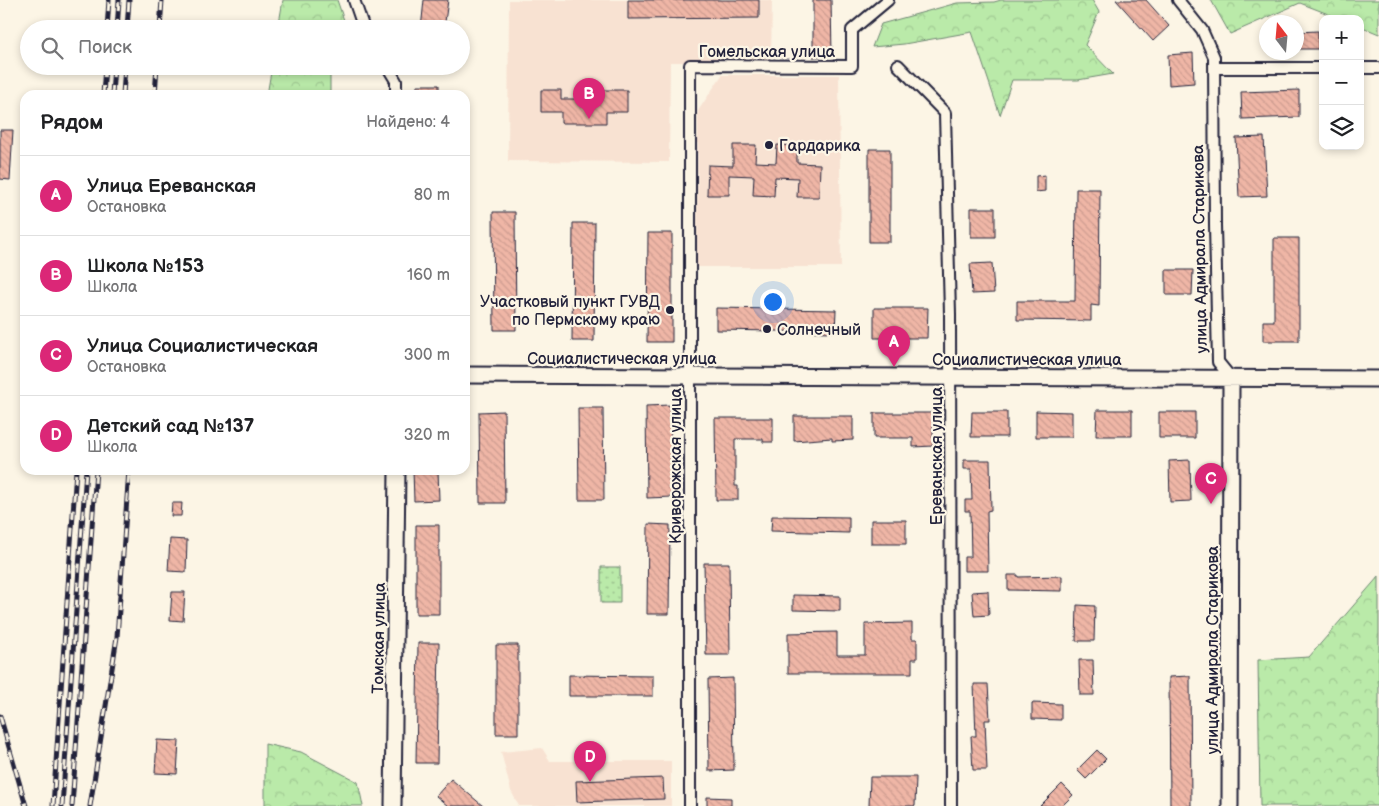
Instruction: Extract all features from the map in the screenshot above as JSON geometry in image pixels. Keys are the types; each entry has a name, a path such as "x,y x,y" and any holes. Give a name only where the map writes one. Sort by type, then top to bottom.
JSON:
{"street":[{"path":"354,0 361,20"},
{"name":"Гомельская улица","path":"690,66 852,66 852,30 888,0"},
{"name":"улица Адмирала Старикова","path":"1178,0 1209,41 1216,68 1215,225 1218,362 1231,378 1230,806"},
{"name":"Ереванская улица","path":"898,65 945,113 951,376 951,806"},
{"name":"Криворожская улица","path":"690,66 690,806"},
{"path":"1216,68 1319,68"},
{"path":"1364,68 1379,68"},
{"path":"392,75 396,81 396,90"},
{"name":"Социалистическая улица","path":"470,375 1379,379"},
{"name":"Томская улица","path":"394,806 397,475"}],"shaded area":[{"path":"509,0 772,0 771,62 670,62 669,162 508,161"},
{"name":"Гардарика","path":"722,75 839,75 841,267 697,267 698,111"},
{"path":"542,748 550,761 671,761 671,806 519,806 511,791 501,752"}],"green space":[{"path":"283,0 337,0 344,20 280,20"},
{"path":"1001,0 1092,0 1099,12 1085,45 1113,74 1078,80 1012,80 1000,115 972,32 904,44 872,47 881,24 957,3 994,2"},
{"path":"1211,0 1379,0 1379,34 1364,28 1364,15 1331,15 1300,3 1273,15 1259,15 1259,21 1230,34"},
{"path":"270,75 330,75 330,90 268,90"},
{"path":"601,567 620,567 620,603 601,603"},
{"path":"1379,576 1379,806 1260,806 1258,660 1309,657"},
{"path":"265,744 301,752 358,782 363,806 265,806"}],"building":[{"path":"424,0 448,0 445,20 422,20"},
{"path":"628,0 759,0 759,18 628,19"},
{"path":"813,0 831,0 832,56 813,57"},
{"path":"1116,0 1146,0 1169,26 1153,41"},
{"path":"1318,31 1318,49 1304,49 1304,32"},
{"path":"1193,53 1194,83 1169,85 1168,55"},
{"path":"417,85 439,85 439,90 417,90"},
{"path":"541,90 561,90 561,99 603,99 603,90 627,90 627,112 606,112 606,123 561,123 561,112 541,112"},
{"path":"1299,90 1299,117 1242,119 1241,92"},
{"path":"0,130 13,130 10,180 0,179"},
{"path":"1264,137 1267,196 1239,197 1236,138"},
{"path":"733,145 756,145 755,162 776,163 777,145 797,146 797,163 820,164 819,197 797,197 798,178 775,177 774,196 753,195 754,176 729,175 729,195 707,195 708,165 733,166"},
{"path":"869,149 890,149 890,242 869,242"},
{"path":"1045,175 1045,191 1036,192 1036,176"},
{"path":"1076,189 1100,189 1099,306 1091,305 1091,321 1017,320 1017,301 1075,301"},
{"path":"971,208 995,208 995,237 971,237"},
{"path":"493,212 515,212 516,330 494,330"},
{"path":"573,223 595,223 594,341 572,341"},
{"path":"648,233 672,233 672,342 647,342"},
{"path":"1274,238 1299,238 1299,341 1263,341 1263,321 1274,321"},
{"path":"992,263 994,293 972,294 970,264"},
{"path":"1166,270 1193,270 1192,295 1166,295"},
{"path":"716,308 836,310 835,332 716,330"},
{"path":"874,308 928,308 927,338 874,338"},
{"path":"670,405 672,497 647,498 646,406"},
{"path":"578,408 603,408 604,500 579,500"},
{"path":"1097,410 1132,410 1132,436 1096,436"},
{"path":"504,411 505,503 480,503 479,412"},
{"path":"1036,411 1072,412 1072,437 1036,437"},
{"path":"972,412 1007,412 1007,437 971,437"},
{"path":"1159,412 1195,412 1195,438 1159,438"},
{"path":"874,413 933,413 933,446 913,447 913,438 874,438"},
{"path":"794,416 853,416 853,440 832,441 832,438 794,441"},
{"path":"715,418 773,418 773,442 763,442 763,439 735,439 735,486 738,486 738,500 716,500"},
{"path":"964,460 990,460 991,510 987,511 988,571 964,571 964,557 971,557 970,511 965,511 965,500 972,500 971,469 964,469"},
{"path":"1190,460 1191,501 1170,502 1169,461"},
{"path":"413,475 438,475 439,500 414,501"},
{"path":"172,503 182,503 181,516 171,516"},
{"path":"772,516 849,517 849,533 771,531"},
{"path":"871,520 906,520 906,544 871,544"},
{"path":"648,524 670,525 669,614 647,614"},
{"path":"416,525 439,525 439,614 416,614"},
{"path":"170,539 187,540 186,572 168,571"},
{"path":"704,563 729,563 730,655 706,655"},
{"path":"1008,575 1018,575 1018,577 1062,576 1062,591 1008,590"},
{"path":"988,591 989,615 974,616 972,592"},
{"path":"172,592 185,592 183,621 170,620"},
{"path":"793,595 840,596 840,611 793,610"},
{"path":"1077,605 1095,606 1094,641 1076,641"},
{"path":"912,623 912,639 917,639 917,659 912,659 912,673 788,673 788,633 837,632 837,655 865,655 865,624"},
{"path":"418,643 439,643 437,763 416,763"},
{"path":"496,645 518,645 518,734 496,734"},
{"path":"1079,660 1093,660 1094,695 1080,695"},
{"path":"569,675 653,676 653,696 569,696"},
{"path":"1190,676 1191,806 1170,806 1169,677"},
{"path":"733,678 734,770 709,771 708,679"},
{"path":"974,684 988,684 990,720 985,720 987,770 973,770 971,736 976,736"},
{"path":"1032,703 1061,704 1061,720 1032,719"},
{"path":"157,740 179,741 177,774 155,773"},
{"path":"1097,750 1106,759 1086,779 1077,770"},
{"path":"870,777 916,777 915,806 869,806"},
{"path":"663,778 664,799 577,802 576,781"},
{"path":"451,779 483,806 448,806 436,796"},
{"path":"1062,784 1073,795 1062,806 1040,806"},
{"path":"707,797 731,798 731,806 707,806"}],"railway":[{"path":"108,20 109,0"},
{"path":"118,20 119,0"},
{"path":"128,20 129,0"},
{"path":"161,20 162,0"},
{"path":"103,90 104,75"},
{"path":"112,90 113,75"},
{"path":"123,90 124,75"},
{"path":"155,90 156,75"},
{"path":"53,806 76,475"},
{"path":"62,806 86,475"},
{"path":"72,806 96,475"},
{"path":"90,806 117,637 129,475"},
{"path":"0,716 26,806"}],"place":[{"name":"Школа №153","path":"589,119"},
{"name":"Гардарика","path":"769,145"},
{"name":"Участковый пункт ГУВД по Пермскому краю","path":"670,310"},
{"name":"Солнечный","path":"767,329"},
{"name":"Улица Ереванская","path":"894,367"},
{"name":"Улица Социалистическая","path":"1211,504"},
{"name":"Детский сад №137","path":"590,782"}]}
